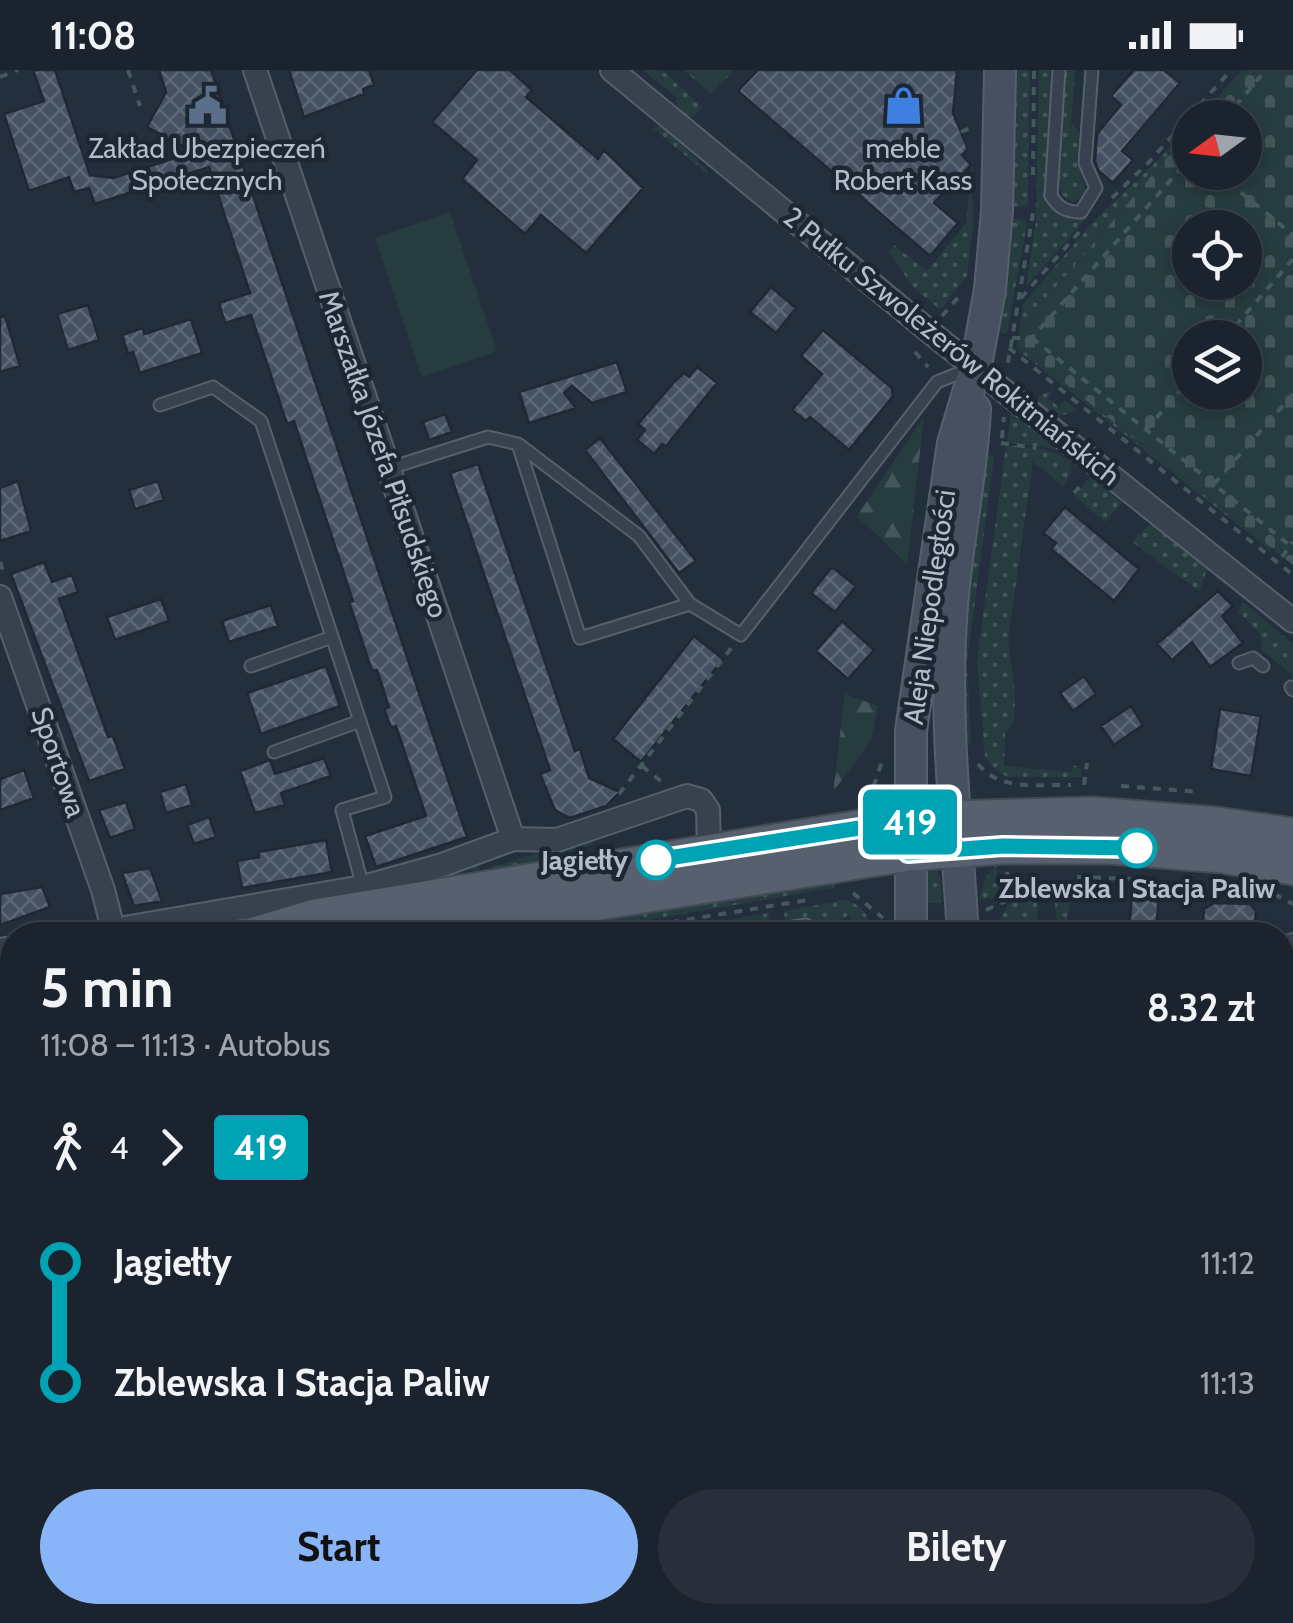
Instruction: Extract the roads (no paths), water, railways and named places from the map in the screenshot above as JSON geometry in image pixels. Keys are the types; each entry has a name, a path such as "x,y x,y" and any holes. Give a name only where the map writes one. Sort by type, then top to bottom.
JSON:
{"main road":[{"path":"958,833 1029,814 1149,818 1293,836"},
{"path":"298,922 709,852 958,833 1222,855 1293,867"},
{"path":"554,922 909,836"}],"street":[{"name":"Marszałka Józefa Piłsudskiego","path":"255,70 512,839"},
{"name":"2 Pułku Szwoleżerów Rokitniańskich","path":"612,70 930,332 1293,621"},
{"name":"Aleja Niepodległości","path":"910,922 908,760 952,443 976,366 990,289 998,211 1000,70"},
{"name":"Aleja Niepodległości","path":"962,922 949,661 973,446 976,366"},
{"name":"Sportowa","path":"3,587 112,922"},
{"path":"156,922 363,887 442,865 512,839 557,840 687,796 701,800 708,810 709,852"}],"lane":[{"path":"1058,70 1051,196 1059,208 1072,212 1081,212 1096,188 1085,162 1092,70"},
{"path":"390,468 488,437 518,444 640,536 690,604 741,635 937,382 976,366"},
{"path":"160,406 213,387 260,422 386,797 342,810 363,887"},
{"path":"518,444 580,638 690,604"},
{"path":"251,666 332,637"},
{"path":"1239,663 1253,658 1263,666"},
{"path":"274,752 360,721"}],"place":[{"name":"Zakład Ubezpieczeń Społecznych","path":"207,105"},
{"name":"meble Robert Kass","path":"903,106"},
{"name":"Zblewska I Stacja Paliw","path":"1137,848"},
{"name":"Jagiełły","path":"656,860"}]}
